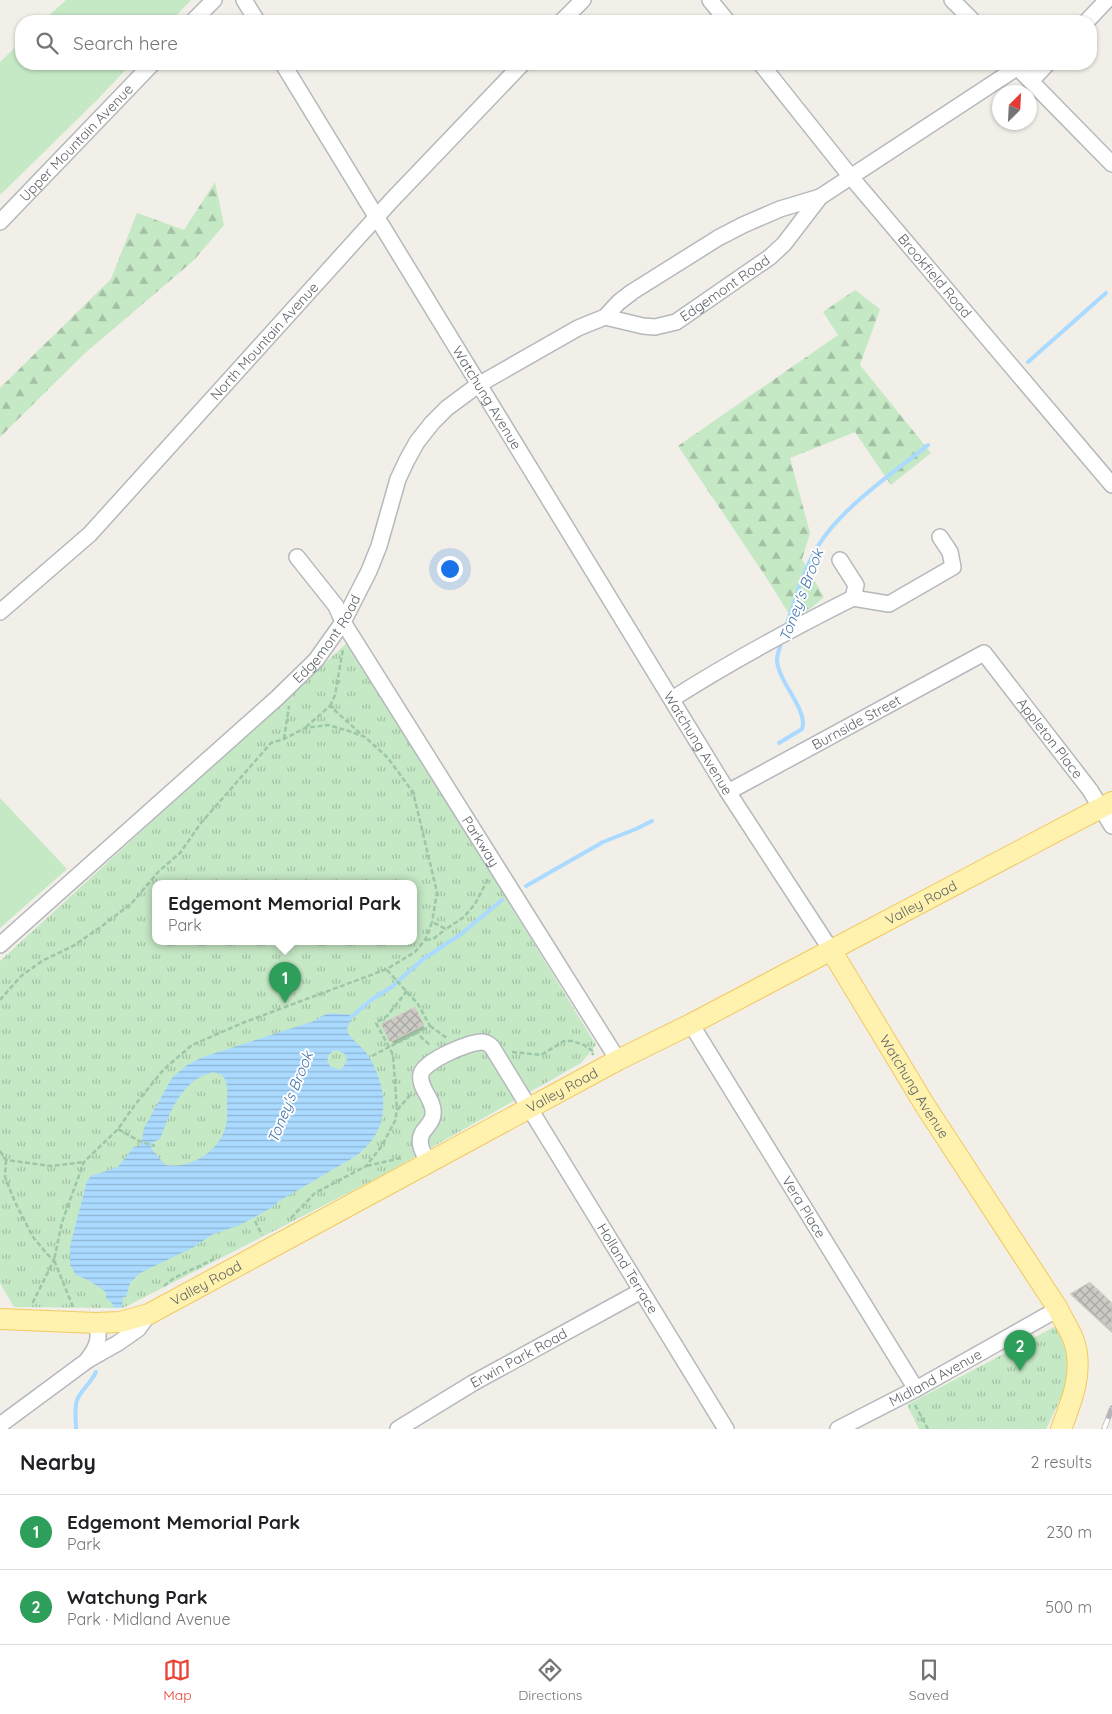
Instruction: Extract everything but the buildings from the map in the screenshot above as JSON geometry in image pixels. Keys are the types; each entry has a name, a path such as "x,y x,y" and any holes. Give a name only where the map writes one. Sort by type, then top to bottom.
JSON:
{"main road":[{"name":"Valley Road","path":"0,1319 96,1323 120,1322 149,1314 618,1060 691,1024 1106,805"},
{"name":"Watchung Avenue","path":"831,950 926,1106 1058,1309 1074,1342 1077,1381 1072,1401 1061,1429"}],"street":[{"path":"200,15 214,0"},
{"path":"244,0 253,15"},
{"path":"568,15 583,0"},
{"path":"710,0 722,15"},
{"path":"952,0 967,15"},
{"path":"1093,15 1107,0"},
{"name":"Upper Mountain Avenue","path":"1,220 146,70"},
{"name":"Watchung Avenue","path":"287,70 478,386 728,792 831,950"},
{"name":"North Mountain Avenue","path":"0,612 90,534 376,217 516,70"},
{"name":"Brookfield Road","path":"766,70 851,177 1112,485"},
{"name":"Edgemont Road","path":"605,317 655,327 676,322 770,257 784,244 820,198 1010,70"},
{"path":"1020,70 1112,164"},
{"path":"1031,80 1041,70"},
{"name":"Edgemont Road","path":"0,945 293,683 316,660 343,622 369,570 388,519 398,479 416,442 447,408 478,386 578,328 605,317 632,292 718,238 780,209 820,198"},
{"path":"672,699 708,676 784,633 852,598 889,604 953,567 950,552 940,536"},
{"name":"Parkway","path":"297,558 336,606 343,622 618,1060"},
{"path":"840,560 856,585 852,598"},
{"name":"Burnside Street","path":"728,792 984,653"},
{"name":"Appleton Place","path":"984,653 1090,790 1106,805 1112,826"},
{"name":"Vera Place","path":"691,1024 916,1389"},
{"name":"Holland Terrace","path":"429,1163 422,1152 420,1140 422,1133 433,1116 433,1109 421,1080 423,1069 431,1062 466,1045 482,1042 488,1044 726,1429"},
{"name":"Erwin Park Road","path":"398,1429 473,1383 641,1291"},
{"name":"Midland Avenue","path":"838,1429 916,1389 1058,1309"},
{"path":"5,1425 88,1360 138,1329 149,1314"},
{"path":"88,1360 98,1343 99,1332 96,1323"}],"path":[{"path":"0,1000 21,976 42,961 73,946 131,904 159,871 180,853 201,823 271,743 284,740 305,728 330,706 335,695 343,648"},
{"path":"284,740 289,705"},
{"path":"41,1303 33,1302 54,1260 62,1222 84,1162 118,1129 164,1069 192,1046 245,1022 387,969 415,952 425,940 432,922 437,892 413,792 387,756 330,706"},
{"path":"305,728 328,725 365,738"},
{"path":"425,940 433,939 464,918 475,904 489,879 500,872"},
{"path":"432,922 446,929"},
{"path":"387,969 418,1004 430,1026 450,1039 440,1043"},
{"path":"290,1219 315,1193 366,1166 381,1148 395,1121 397,1110 393,1055 376,1024 387,1016 406,989"},
{"path":"372,1056 430,1026"},
{"path":"417,1032 432,1047 426,1050"},
{"path":"507,1051 541,1055 564,1041 572,1041 584,1045 594,1052"},
{"path":"397,1110 413,1091 412,1086"},
{"path":"118,1129 139,1141 155,1146"},
{"path":"0,1151 6,1160 5,1177 15,1202 33,1237 54,1260 74,1308"},
{"path":"6,1160 51,1166 84,1162"},
{"path":"255,1221 262,1235"},
{"path":"254,1239 269,1231"},
{"path":"161,1288 174,1278 222,1255"},
{"path":"66,1307 79,1308"},
{"path":"915,1405 928,1429"}],"green space":[{"path":"66,0 191,0 177,15 50,15"},
{"path":"15,48 15,70 125,70 0,195 0,62"},
{"path":"215,182 224,225 193,261 84,354 0,437 0,388 111,279 137,213 184,230"},
{"path":"855,290 880,309 860,365 931,453 891,485 855,432 790,458 810,533 802,559 824,597 794,622 678,446 838,335 823,312"},
{"path":"349,641 596,1045 581,1063 381,1176 122,1308 14,1307 0,1283 0,961"},
{"path":"0,798 67,869 0,928"},
{"path":"1056,1326 1070,1360 1069,1381 1046,1429 919,1429 907,1405"}],"water":[{"path":"326,1014 354,1015 347,1032 368,1055 379,1077 382,1089 383,1113 375,1136 355,1157 279,1201 271,1208 240,1225 213,1234 194,1247 140,1273 130,1283 126,1297 123,1297 122,1307 114,1308 112,1303 106,1298 106,1292 90,1281 76,1275 70,1265 70,1246 87,1181 91,1176 118,1167 134,1147 141,1145 144,1128 172,1078 187,1065 203,1057 314,1021","holes":["337,1050 345,1054 347,1059 344,1066 339,1070 330,1066 328,1061 330,1054","213,1072 222,1075 226,1081 227,1088 227,1122 221,1138 209,1152 193,1162 174,1166 165,1165 151,1148 153,1142 160,1139 178,1098 192,1082"]}],"waterway":[{"name":"Toney's Brook","path":"1028,362 1106,293"},
{"name":"Toney's Brook","path":"786,627 808,565 828,532 854,504 928,445"},
{"name":"Toney's Brook","path":"779,743 802,729 803,722 797,705 779,669 777,658 782,641"},
{"name":"Toney's Brook","path":"526,886 603,842 652,821"},
{"name":"Toney's Brook","path":"350,1018 371,1000 393,986 422,960 461,934 502,900"},
{"name":"Toney's Brook","path":"76,1429 75,1411 77,1400 96,1372"}],"railway":[{"path":"1104,1429 1112,1408"}],"place":[{"name":"Edgemont Memorial Park","path":"285,1003"},
{"name":"Watchung Park","path":"1020,1371"}]}
